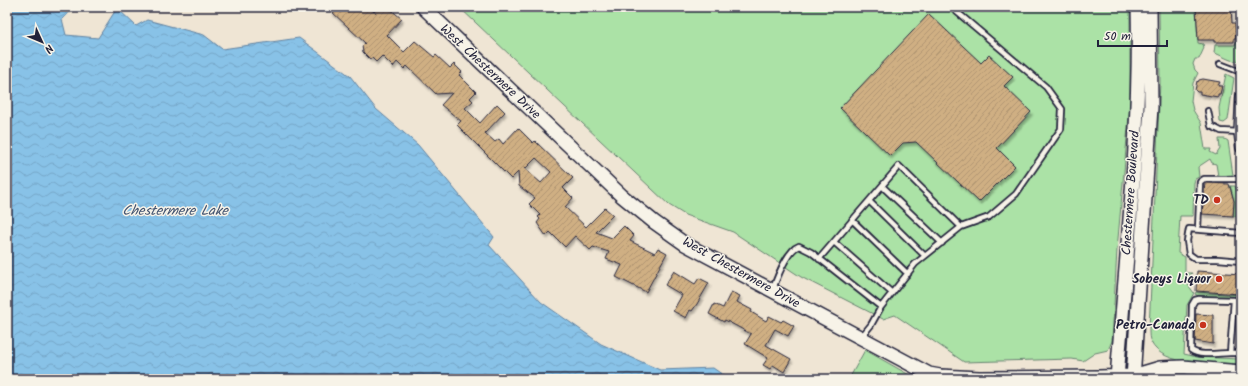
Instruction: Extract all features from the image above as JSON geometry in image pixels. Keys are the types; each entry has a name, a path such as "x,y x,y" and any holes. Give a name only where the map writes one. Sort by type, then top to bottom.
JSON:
{"street":[{"name":"West Chestermere Drive","path":"423,7 605,180 654,222 685,244 915,368 929,374 940,376 1033,378 1137,378 1160,368 1183,367 1241,372"},
{"name":"Chestermere Boulevard","path":"1117,378 1135,151 1139,46 1138,7"},
{"name":"Chestermere Boulevard","path":"1137,378 1151,107 1150,7"},
{"path":"1241,96 1241,148"}],"lane":[{"path":"860,337 871,325 881,307 915,264 961,227 989,217 1016,194 1061,129 1062,109 1046,87 951,7"},
{"path":"1220,64 1241,72"},
{"path":"1208,111 1212,126 1221,131 1240,132"},
{"path":"819,259 899,166 961,227"},
{"path":"1198,229 1200,182 1204,179 1241,179"},
{"path":"882,186 942,243"},
{"path":"869,201 925,256"},
{"path":"852,220 908,274"},
{"path":"1241,233 1189,229 1187,241 1189,254 1196,259 1241,261"},
{"path":"834,242 892,293"},
{"path":"772,291 781,269 794,248 799,246 819,259 881,307"},
{"path":"1241,301 1195,300 1192,305 1190,350 1200,353 1241,353"},
{"path":"1230,353 1234,300"}],"green space":[{"path":"459,7 1130,7 1130,104 1117,250 1112,341 1108,350 1095,353 1083,361 1072,359 964,362 895,315 883,319 801,277 733,232 685,215 669,205"},
{"path":"1159,7 1196,7 1198,43 1203,44 1204,48 1199,59 1195,59 1193,64 1198,73 1193,83 1191,101 1193,110 1201,123 1205,149 1211,149 1210,152 1216,155 1220,149 1219,139 1225,139 1228,141 1233,175 1218,176 1216,164 1212,163 1210,159 1198,167 1199,177 1195,179 1194,183 1193,216 1180,216 1178,253 1185,257 1185,273 1192,273 1186,282 1194,293 1187,305 1184,354 1197,357 1240,359 1239,364 1204,363 1178,360 1166,356 1157,350 1149,338 1160,82"},
{"path":"1241,32 1241,53 1238,61 1214,53 1215,45 1235,45"},
{"path":"1226,74 1234,78 1228,120 1224,123 1220,122 1219,108"},
{"path":"1230,186 1235,186 1241,203 1241,217 1233,216 1234,201"},
{"path":"1196,292 1241,295 1241,299 1198,296 1195,294"},
{"path":"865,350 913,377 920,379 849,379"}],"water":[{"name":"Chestermere Lake","path":"7,7 75,7 62,19 66,35 98,38 117,8 136,26 147,20 204,35 222,49 299,38 350,76 376,109 418,145 494,237 489,245 541,302 601,344 660,370 713,368 729,379 7,379"}],"building":[{"path":"337,7 369,7 374,12 379,7 388,7 402,19 387,35 404,52 415,41 434,57 436,55 450,68 454,64 462,72 459,75 476,92 470,98 473,101 465,108 480,123 497,104 505,112 485,133 495,142 499,139 503,144 518,128 533,143 535,141 573,178 563,188 573,198 565,207 586,227 605,208 613,215 596,232 612,238 624,226 634,236 630,241 655,253 658,248 667,253 646,292 616,277 622,265 606,259 609,252 593,247 590,250 575,236 565,247 550,232 546,236 537,223 540,219 538,217 540,215 529,204 535,198 519,186 518,172 511,179 457,125 461,121 441,105 452,93 436,94 407,66 404,69 397,62 393,67 382,56 376,62 372,58 370,59 363,52 362,46 365,43 332,12","holes":["536,158 551,172 541,183 525,169"]},
{"path":"1196,7 1231,7 1232,23 1235,23 1236,38 1234,38 1234,42 1198,40"},
{"path":"929,14 981,63 989,55 1013,77 1004,86 1031,112 997,148 1015,166 979,202 916,142 903,143 890,156 840,108"},
{"path":"1203,79 1220,82 1218,86 1222,86 1218,97 1200,94 1200,92 1195,90 1197,81 1198,82 1199,80"},
{"name":"TD","path":"1205,183 1229,184 1234,201 1233,216 1202,214"},
{"path":"674,271 695,284 699,278 709,283 697,304 692,311 690,310 686,318 673,311 682,295 665,285"},
{"name":"Sobeys Liquor","path":"1197,271 1241,274 1240,294 1196,291"},
{"path":"731,292 740,296 737,302 752,310 751,312 766,321 769,316 781,322 783,320 794,326 788,336 775,329 766,345 791,359 784,372 773,365 770,369 763,365 768,358 745,344 751,334 725,320 724,322 709,314 714,304 723,308"},
{"name":"Petro-Canada","path":"1196,314 1213,315 1213,344 1195,341"}],"place":[{"name":"TD","path":"1217,200"},
{"name":"Sobeys Liquor","path":"1219,279"},
{"name":"Petro-Canada","path":"1203,325"}]}
